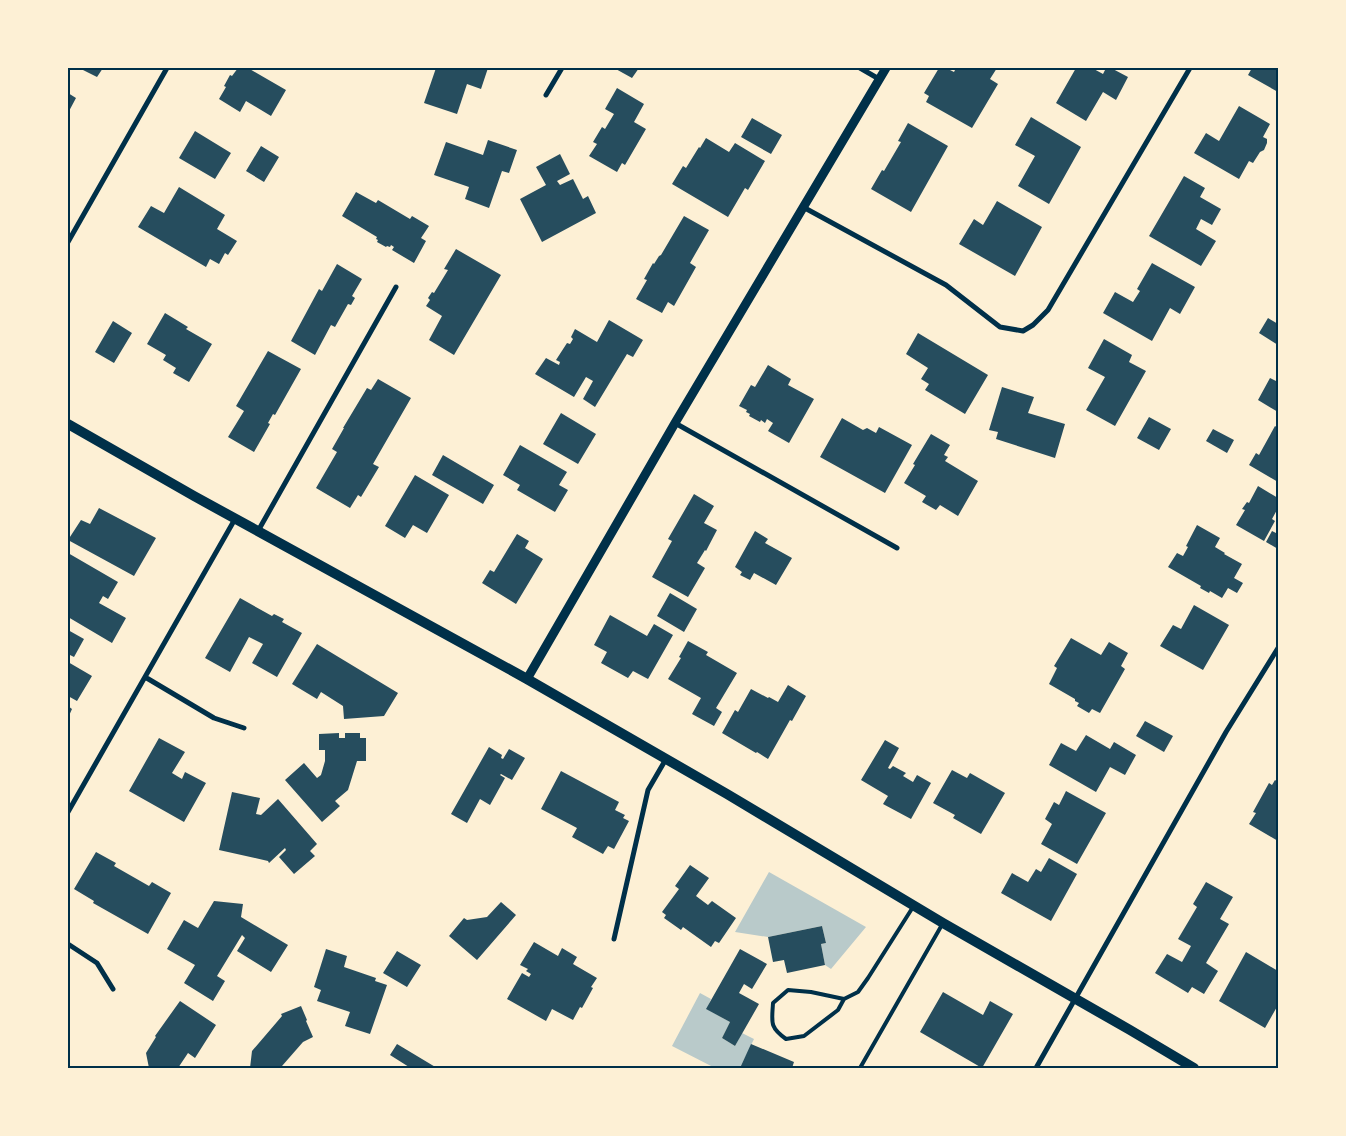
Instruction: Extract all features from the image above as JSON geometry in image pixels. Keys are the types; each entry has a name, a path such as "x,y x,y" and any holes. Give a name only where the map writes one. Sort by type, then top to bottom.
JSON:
{"main road":[{"path":"68,424 258,532 527,679 1190,1068"}],"street":[{"path":"68,242 167,68"},
{"path":"546,95 562,68"},
{"path":"860,68 880,79"},
{"path":"527,679 675,423 886,68"},
{"path":"803,206 946,285 1000,327 1023,331 1033,325 1048,310 1190,68"},
{"path":"258,532 396,287"},
{"path":"675,423 896,548"},
{"path":"68,812 235,519"},
{"path":"1036,1068 1226,732 1278,648"},
{"path":"145,677 214,718 244,728"},
{"path":"614,939 648,790 666,760"},
{"path":"68,944 97,963 113,989"}],"lane":[{"path":"844,999 810,992 788,990 773,1003 772,1026 778,1034 786,1039 804,1036 838,1010 844,999 858,992 915,905"},
{"path":"860,1068 943,923"}],"shaded area":[{"path":"769,872 866,927 831,969 825,965 821,944 826,943 822,926 768,937 735,932"},
{"path":"700,993 711,999 707,1009 730,1022 722,1038 735,1046 742,1033 754,1039 740,1068 715,1068 672,1046"}],"building":[{"path":"79,68 103,68 97,77"},
{"path":"238,68 248,68 286,90 271,116 246,101 240,112 219,99 230,75 232,76"},
{"path":"436,68 488,68 481,89 467,84 457,114 424,103"},
{"path":"614,68 639,68 632,78"},
{"path":"939,68 946,68 954,72 956,68 997,68 990,79 998,84 972,128 926,102 929,96 924,93"},
{"path":"1076,68 1092,68 1103,74 1106,68 1111,68 1128,77 1116,100 1103,92 1086,121 1056,103"},
{"path":"1252,68 1278,68 1278,92 1248,75"},
{"path":"617,88 644,104 634,122 646,129 625,165 622,163 617,172 589,156 597,144 593,142 602,127 605,129 614,114 605,109"},
{"path":"68,93 76,98 68,113"},
{"path":"1239,106 1270,124 1263,137 1267,139 1264,150 1260,152 1253,163 1249,161 1239,179 1194,153 1206,133 1219,141"},
{"path":"1031,117 1081,147 1049,204 1018,186 1035,156 1015,145"},
{"path":"752,118 782,135 771,154 741,137"},
{"path":"908,123 948,146 911,212 871,189 901,142 898,141"},
{"path":"195,131 231,153 215,179 179,158"},
{"path":"706,138 729,152 735,143 765,161 748,190 745,188 728,217 672,184 683,166 686,168"},
{"path":"488,140 517,150 509,173 502,171 489,208 465,199 469,187 434,175 446,142 483,155"},
{"path":"261,146 279,157 264,182 246,171"},
{"path":"560,154 570,174 557,181 560,185 573,179 583,199 588,196 596,213 542,242 520,199 546,185 536,167"},
{"path":"1184,176 1205,188 1200,197 1221,209 1212,225 1201,219 1196,229 1216,241 1201,266 1149,236"},
{"path":"179,187 225,215 217,229 237,241 228,255 225,253 219,264 210,259 206,267 138,227 151,206 164,213"},
{"path":"356,192 376,203 378,200 410,219 412,216 429,226 421,238 426,241 414,263 392,250 394,247 391,245 386,247 377,242 377,237 342,216"},
{"path":"997,201 1042,227 1015,276 959,244 974,219 983,225"},
{"path":"684,216 709,230 690,263 696,267 674,306 668,302 662,313 636,299 647,280 644,279 653,263 661,255"},
{"path":"456,249 501,275 454,355 429,340 442,316 426,306 430,300 428,298 432,292 434,293 448,270 444,269"},
{"path":"1152,263 1195,287 1180,314 1170,308 1152,341 1103,313 1115,292 1133,302 1140,291 1137,289"},
{"path":"337,264 362,279 352,296 355,298 351,305 348,304 335,327 331,325 315,355 291,341 319,289 322,291"},
{"path":"165,313 188,327 186,329 212,344 189,382 173,373 176,368 163,360 166,355 147,344"},
{"path":"1268,318 1278,324 1278,345 1259,333"},
{"path":"609,320 643,340 633,357 627,354 595,407 583,399 593,381 586,377 574,397 535,374 546,358 559,365 560,362 556,360 567,343 570,344 575,329 597,342"},
{"path":"113,321 132,333 114,363 95,352"},
{"path":"918,333 988,375 965,414 925,390 929,384 921,379 928,368 906,354"},
{"path":"1104,339 1132,355 1129,362 1146,371 1115,426 1086,410 1105,377 1088,368"},
{"path":"268,351 301,369 275,415 273,414 268,423 270,424 254,452 228,437 244,411 236,406"},
{"path":"768,365 791,379 788,385 814,399 789,443 768,431 773,423 767,419 765,423 761,420 760,422 749,416 750,414 746,412 747,410 739,406 751,385 755,387"},
{"path":"1270,378 1278,382 1278,412 1258,400"},
{"path":"378,379 411,398 373,464 379,467 361,497 358,495 350,508 316,488 337,452 332,449 343,428 367,388 371,390"},
{"path":"1002,387 1034,397 1028,413 1065,424 1055,458 996,439 998,432 989,430"},
{"path":"561,413 596,434 578,464 543,444"},
{"path":"1149,417 1171,429 1159,450 1137,438"},
{"path":"842,418 863,430 867,428 876,433 879,427 912,445 885,493 820,457"},
{"path":"1275,426 1278,428 1278,482 1249,465 1256,453 1259,455"},
{"path":"1213,429 1234,440 1227,453 1206,441"},
{"path":"931,434 950,445 944,455 948,457 945,461 978,481 958,516 940,505 936,510 922,502 926,496 904,483"},
{"path":"520,445 567,472 559,485 568,490 555,512 517,490 520,485 503,475"},
{"path":"443,455 494,485 483,504 432,475"},
{"path":"415,475 449,495 427,533 413,525 405,538 385,526"},
{"path":"1258,486 1278,498 1278,508 1272,519 1275,521 1264,541 1236,525 1245,510 1242,509 1247,502 1249,503"},
{"path":"694,494 714,506 704,523 717,530 697,563 705,568 688,597 652,577 672,541 668,539"},
{"path":"99,508 156,538 134,576 68,540 81,520 90,524"},
{"path":"1197,525 1220,538 1215,547 1242,564 1234,578 1243,583 1237,593 1228,588 1222,598 1200,588 1201,586 1168,567 1177,553 1183,556"},
{"path":"755,531 768,539 765,543 792,558 776,585 754,573 750,580 740,575 742,572 735,567"},
{"path":"1272,531 1278,534 1278,549 1266,542"},
{"path":"517,534 529,541 525,548 543,559 516,604 482,583 490,570 494,572"},
{"path":"68,553 118,582 108,599 103,596 99,603 126,618 112,643 68,617"},
{"path":"670,593 697,609 684,632 657,616"},
{"path":"240,598 272,616 274,614 284,619 282,622 302,633 277,677 252,663 263,644 249,637 230,672 205,658"},
{"path":"1194,605 1229,625 1203,670 1160,646 1173,625 1181,629"},
{"path":"610,615 647,636 654,624 673,635 648,679 633,671 628,678 601,663 607,652 594,645"},
{"path":"68,630 84,639 74,657 70,655 68,658"},
{"path":"1071,638 1101,655 1109,642 1128,653 1121,666 1125,669 1100,713 1092,709 1089,713 1077,706 1079,703 1075,699 1049,684 1057,668 1054,666"},
{"path":"688,641 708,652 706,655 737,673 716,708 722,712 714,726 692,714 701,698 668,679 681,658 679,657"},
{"path":"317,644 398,693 384,716 344,719 343,706 321,692 317,699 292,684"},
{"path":"68,662 92,676 77,701 68,696"},
{"path":"788,685 806,696 768,759 722,733 735,710 738,712 751,689 778,702"},
{"path":"68,706 72,709 68,718"},
{"path":"1145,721 1173,736 1164,752 1136,736"},
{"path":"339,733 339,738 345,738 345,733 360,733 360,738 366,738 366,761 357,761 348,790 335,801 340,806 322,822 285,780 304,763 317,778 321,775 325,761 325,750 319,750 319,734"},
{"path":"1086,735 1110,749 1114,742 1136,755 1125,775 1110,767 1096,792 1049,765 1061,743 1076,751"},
{"path":"159,738 185,752 172,773 182,779 185,772 206,783 184,822 129,791"},
{"path":"885,740 899,748 888,768 890,769 893,766 906,773 903,776 913,782 917,775 931,783 911,819 883,804 888,796 861,780"},
{"path":"489,747 502,755 501,758 503,759 509,749 525,758 512,780 500,775 505,778 490,805 480,799 467,823 451,814"},
{"path":"952,770 967,778 970,773 1005,793 981,834 953,818 955,815 933,803"},
{"path":"561,771 619,802 615,810 625,815 623,818 629,821 614,849 608,846 603,854 572,837 577,828 541,809"},
{"path":"1275,780 1278,782 1278,841 1249,824 1256,813 1253,812 1269,783 1272,785"},
{"path":"1066,791 1106,813 1077,864 1041,844 1052,824 1045,819 1054,802 1059,805"},
{"path":"232,792 260,798 256,814 261,815 278,799 317,844 310,851 315,856 294,874 279,857 286,850 285,848 269,863 268,861 219,850"},
{"path":"96,852 116,863 114,866 149,886 152,882 171,893 148,934 93,903 94,901 74,889"},
{"path":"1049,858 1077,874 1051,921 1001,893 1012,873 1028,882 1036,869 1041,872"},
{"path":"690,865 709,878 696,896 708,905 712,901 736,918 719,943 715,941 711,947 683,927 681,930 664,918 666,915 662,912 679,889 675,886"},
{"path":"1206,882 1233,897 1220,919 1229,924 1206,963 1218,971 1204,994 1192,987 1188,993 1155,973 1167,954 1182,962 1191,946 1178,939 1197,907 1193,904"},
{"path":"214,901 243,904 241,917 288,945 271,972 237,951 245,938 242,935 217,976 225,981 213,1001 184,983 195,965 167,949 184,920 198,928"},
{"path":"501,902 516,915 477,960 449,936 464,918 467,920 487,917"},
{"path":"822,926 826,943 821,944 825,965 787,973 784,960 773,962 768,937"},
{"path":"534,942 558,956 562,948 577,957 573,964 597,978 582,1008 580,1007 573,1020 552,1009 546,1021 507,999 522,973 529,977 531,974 526,971 528,969 520,965"},
{"path":"326,949 347,956 344,967 376,978 375,981 387,985 370,1034 345,1026 350,1012 317,1001 321,990 314,987"},
{"path":"740,949 767,964 752,989 744,984 739,993 759,1004 735,1046 722,1038 730,1022 706,1009"},
{"path":"397,951 421,965 407,987 383,973"},
{"path":"1246,952 1278,971 1278,1005 1265,1028 1219,1001"},
{"path":"943,992 983,1015 990,1001 1013,1014 982,1068 920,1032"},
{"path":"180,1001 216,1025 195,1058 188,1053 178,1068 149,1068 146,1053 155,1036"},
{"path":"301,1006 313,1037 303,1042 282,1068 250,1068 252,1051 282,1016 281,1014"},
{"path":"397,1044 437,1068 408,1068 390,1055"},
{"path":"751,1044 794,1062 792,1068 740,1068"}]}
